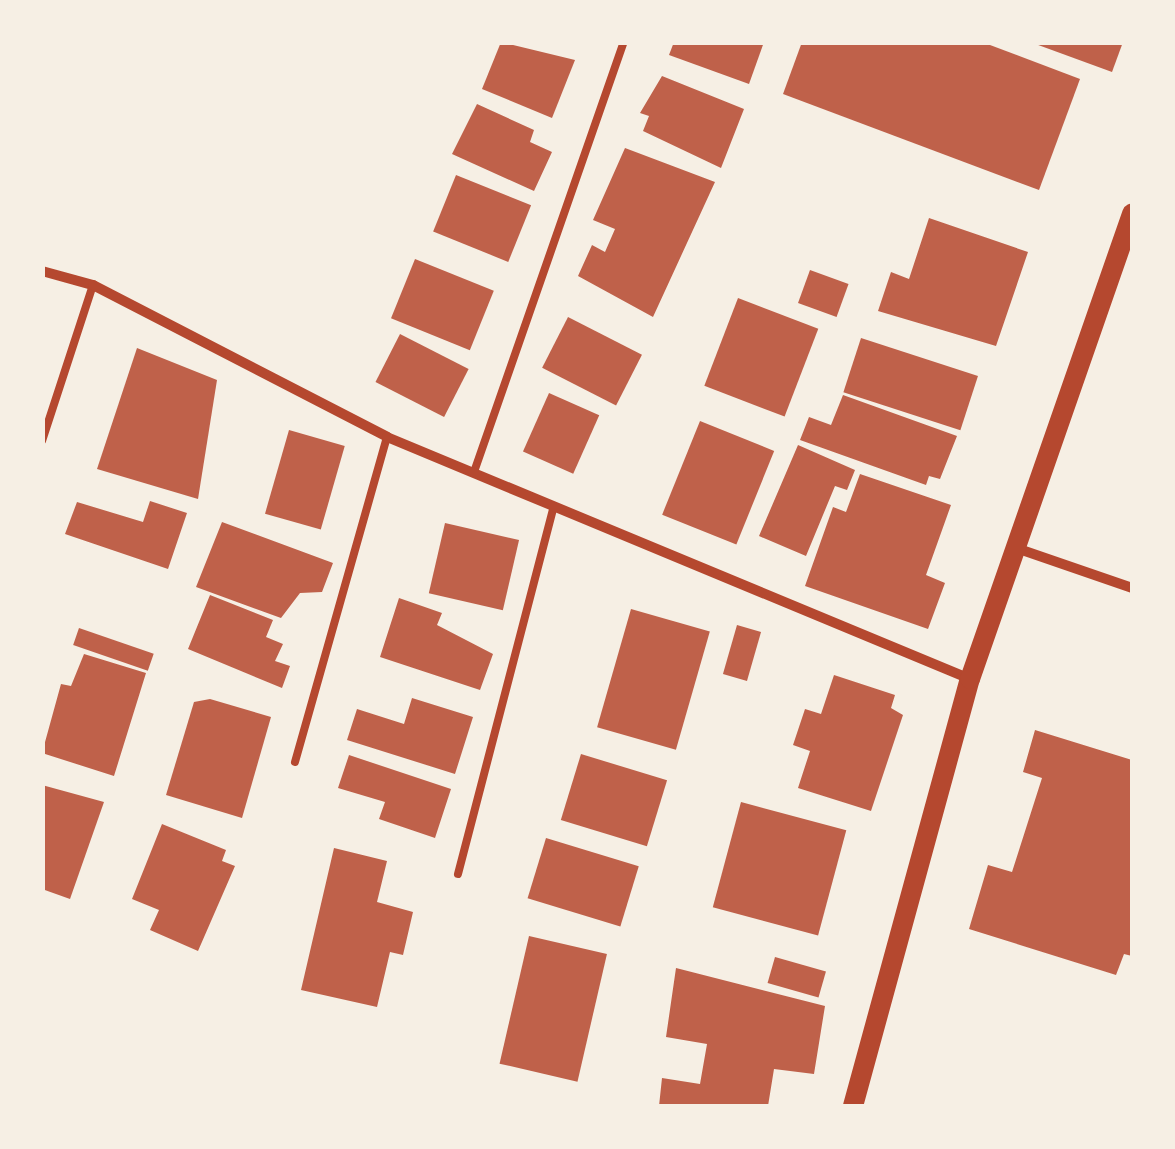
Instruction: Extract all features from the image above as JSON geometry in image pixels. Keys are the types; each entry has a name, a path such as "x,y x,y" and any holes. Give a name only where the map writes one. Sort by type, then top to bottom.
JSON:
{"main road":[{"path":"853,1106 970,679 1132,213"}],"street":[{"path":"42,272 93,285 387,437 970,679"},
{"path":"1015,548 1132,588"}],"lane":[{"path":"474,472 624,42"},
{"path":"42,441 93,285"},
{"path":"295,762 387,437"},
{"path":"458,874 554,506"}],"building":[{"path":"501,42 575,60 552,118 482,89"},
{"path":"674,42 764,42 749,84 669,55"},
{"path":"802,42 982,42 1080,79 1039,190 783,94"},
{"path":"1030,42 1123,42 1112,72"},
{"path":"662,76 744,109 721,168 643,131 649,116 640,113"},
{"path":"477,104 534,130 530,142 552,152 534,191 452,154"},
{"path":"625,148 715,182 653,317 578,276 592,245 605,252 615,229 593,220"},
{"path":"456,175 531,205 508,262 433,232"},
{"path":"929,218 1028,252 996,346 878,311 891,272 909,279"},
{"path":"415,259 494,291 470,350 391,318"},
{"path":"810,270 849,284 837,317 798,303"},
{"path":"738,298 818,329 785,417 704,386"},
{"path":"568,317 642,355 616,405 542,368"},
{"path":"400,334 469,369 444,417 375,382"},
{"path":"861,338 978,376 960,430 843,392"},
{"path":"137,348 217,380 198,499 97,469"},
{"path":"549,393 599,415 573,474 523,451"},
{"path":"843,395 957,436 940,479 929,476 926,485 800,440 809,417 831,425"},
{"path":"700,421 774,451 736,545 662,515"},
{"path":"289,430 345,446 321,530 265,514"},
{"path":"798,445 855,470 847,490 835,486 806,556 759,536"},
{"path":"860,474 951,505 926,575 945,583 928,629 805,586 833,507 846,512"},
{"path":"150,501 187,513 168,569 65,534 77,502 143,522"},
{"path":"222,522 333,563 322,592 300,593 281,618 196,587"},
{"path":"445,523 519,540 503,610 429,593"},
{"path":"210,595 273,620 266,637 283,644 275,661 290,666 282,688 188,649"},
{"path":"399,598 442,613 437,625 493,654 480,690 380,657"},
{"path":"631,609 710,632 676,750 597,727"},
{"path":"737,625 761,632 747,681 723,674"},
{"path":"79,628 154,654 148,671 73,645"},
{"path":"84,654 146,673 114,776 42,753 61,684 71,686"},
{"path":"834,675 895,695 891,708 903,715 871,811 798,788 810,751 793,745 805,709 821,714"},
{"path":"412,698 473,717 455,774 347,740 357,709 404,724"},
{"path":"210,699 271,717 242,818 166,795 194,702"},
{"path":"1035,730 1132,760 1132,956 1124,954 1116,975 969,929 988,865 1012,872 1042,778 1023,772"},
{"path":"581,754 667,780 647,846 561,820"},
{"path":"349,755 451,789 435,838 379,819 385,802 338,788"},
{"path":"42,785 104,802 70,899 42,889"},
{"path":"741,802 846,830 818,935 713,907"},
{"path":"162,824 226,850 222,861 235,866 198,951 150,930 159,910 132,899"},
{"path":"546,838 639,866 620,927 528,898"},
{"path":"334,848 387,861 377,902 413,912 403,955 390,952 377,1007 301,990"},
{"path":"529,936 607,954 577,1082 500,1064"},
{"path":"775,957 826,972 819,998 768,983"},
{"path":"676,968 825,1006 814,1074 774,1069 768,1106 659,1106 662,1078 700,1084 707,1044 666,1037"}]}
